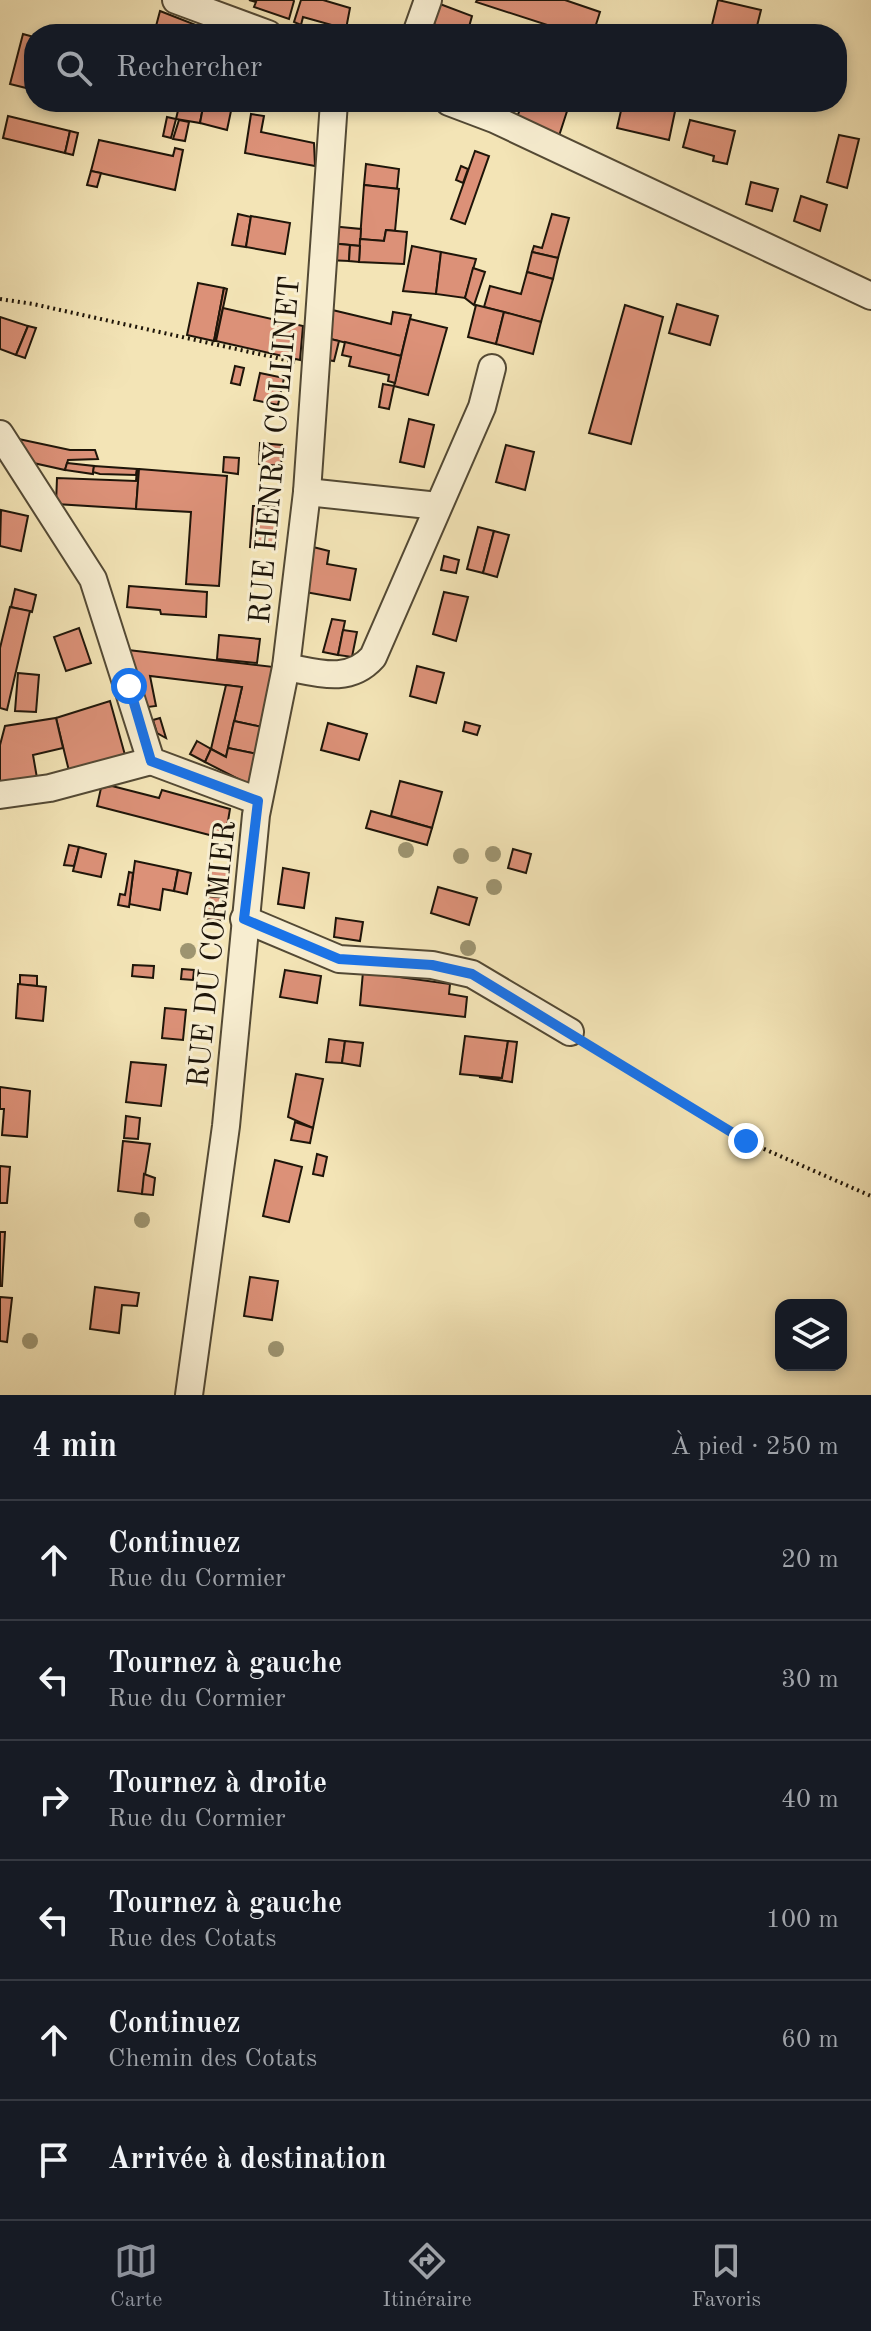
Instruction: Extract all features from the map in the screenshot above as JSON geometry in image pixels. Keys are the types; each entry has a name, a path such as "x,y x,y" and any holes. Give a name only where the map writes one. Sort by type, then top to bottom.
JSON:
{"street":[{"path":"176,0 205,5 246,24"},
{"path":"420,24 428,0"},
{"name":"RUE HENRY COLLINET","path":"258,801 286,667 307,492 333,112"},
{"path":"475,112 871,296"},
{"path":"286,667 323,675 349,675 363,668 373,657 482,407 492,368"},
{"path":"0,434 93,579 151,761 50,788 0,795"},
{"path":"307,492 438,506"},
{"name":"RUE DU CORMIER","path":"151,761 258,801 226,1126 189,1395"},
{"path":"244,919 339,959 432,965 472,974 570,1032"}],"path":[{"path":"0,299 314,366"},
{"path":"570,1032 746,1141 871,1196"}],"building":[{"path":"249,0 294,1 289,19 254,7 256,2"},
{"path":"301,0 323,0 350,8 347,24 328,24 303,17 301,24 294,22"},
{"path":"565,0 600,12 596,24 544,24 476,2"},
{"path":"718,0 761,10 758,24 712,24"},
{"path":"432,1 472,16 470,24 426,22"},
{"path":"160,11 193,24 157,24"},
{"path":"23,34 24,88 10,84"},
{"path":"178,112 202,112 200,123 176,119"},
{"path":"202,112 231,112 227,130 200,123"},
{"path":"519,112 567,112 559,136 517,117"},
{"path":"621,112 675,112 669,140 617,128"},
{"path":"251,114 264,116 261,132 314,143 315,166 245,153"},
{"path":"8,116 70,131 65,153 3,138"},
{"path":"167,117 176,119 171,138 163,136"},
{"path":"179,120 189,122 185,141 173,139"},
{"path":"690,120 735,131 727,164 713,161 714,156 683,147"},
{"path":"70,131 78,133 73,155 65,153"},
{"path":"839,135 859,139 847,188 827,182"},
{"path":"99,140 173,156 175,148 183,150 175,190 91,171"},
{"path":"475,151 489,156 465,224 451,219"},
{"path":"366,164 399,169 397,189 364,185"},
{"path":"461,166 468,169 463,183 456,180"},
{"path":"91,171 101,173 97,187 87,185"},
{"path":"751,182 778,189 772,211 746,204"},
{"path":"364,185 399,189 395,231 386,230 384,241 360,239"},
{"path":"801,196 827,205 820,231 794,221"},
{"path":"238,214 251,217 246,247 232,245"},
{"path":"552,214 569,218 558,258 532,252 534,246 542,248"},
{"path":"251,216 290,223 285,254 246,247"},
{"path":"330,226 361,229 360,246 329,243"},
{"path":"386,230 407,232 404,264 359,262 360,239 384,241"},
{"path":"329,243 350,245 349,261 327,260"},
{"path":"350,245 360,246 359,262 349,261"},
{"path":"412,246 441,252 436,294 403,291"},
{"path":"441,252 476,259 465,298 436,294"},
{"path":"532,252 558,258 553,279 527,272"},
{"path":"473,268 485,272 474,305 465,298"},
{"path":"527,272 553,279 541,322 484,307 490,286 521,294"},
{"path":"198,283 224,288 214,341 187,335"},
{"path":"224,288 227,289 214,341"},
{"path":"677,304 718,316 710,345 669,333"},
{"path":"476,305 504,312 496,344 468,337"},
{"path":"625,305 663,317 631,444 589,433"},
{"path":"223,308 303,326 300,360 216,341"},
{"path":"324,308 391,324 393,312 411,315 401,356 322,337"},
{"path":"504,312 541,322 533,354 496,344"},
{"path":"0,317 28,326 16,355 0,349"},
{"path":"410,319 447,328 428,395 394,386"},
{"path":"28,326 36,328 25,358 16,355"},
{"path":"322,337 339,341 334,361 321,359"},
{"path":"345,342 401,356 395,383 388,381 389,375 349,366 351,357 342,355"},
{"path":"235,366 244,368 240,385 231,383"},
{"path":"260,373 284,378 278,405 254,400"},
{"path":"383,384 394,386 389,409 379,407"},
{"path":"409,419 434,425 424,467 400,462"},
{"path":"14,438 70,450 95,450 98,459 68,460 65,470 29,462"},
{"path":"260,443 282,445 281,466 259,464"},
{"path":"506,445 534,452 525,490 496,482"},
{"path":"224,457 239,458 238,474 223,472"},
{"path":"67,463 94,466 93,474 65,470"},
{"path":"94,466 137,469 136,475 100,474 93,472"},
{"path":"137,469 136,509 56,504 57,478 136,481"},
{"path":"139,469 227,476 219,586 186,584 191,512 136,509"},
{"path":"253,506 280,507 277,549 250,547"},
{"path":"1,510 28,516 21,551 0,546"},
{"path":"478,527 494,531 483,573 467,569"},
{"path":"494,531 509,535 497,577 483,573"},
{"path":"313,547 329,551 327,564 356,569 350,600 305,592"},
{"path":"444,556 459,560 456,573 441,570"},
{"path":"129,586 207,592 206,617 161,614 160,610 127,607"},
{"path":"15,589 36,595 32,612 11,607"},
{"path":"444,592 468,597 456,641 433,634"},
{"path":"10,607 30,611 7,710 0,708 0,648"},
{"path":"332,619 345,621 338,655 323,652"},
{"path":"79,628 91,663 66,671 54,637"},
{"path":"343,630 357,632 352,657 338,655"},
{"path":"219,635 260,639 257,663 217,659"},
{"path":"128,650 274,667 262,727 234,721 242,687 150,676 156,706 148,707"},
{"path":"417,666 444,673 436,703 410,696"},
{"path":"18,673 39,675 36,712 15,711"},
{"path":"226,685 242,687 226,757 211,749"},
{"path":"110,701 125,755 69,771 56,718"},
{"path":"56,718 63,748 33,755 37,778 0,784 0,745 5,726"},
{"path":"160,718 166,738 157,733 153,720"},
{"path":"234,721 262,727 257,754 228,748"},
{"path":"465,722 480,726 477,735 463,731"},
{"path":"328,723 367,734 359,760 321,750"},
{"path":"197,741 211,749 205,762 190,754"},
{"path":"228,748 257,754 250,785 205,762 211,749 226,757"},
{"path":"400,781 442,792 432,828 391,816"},
{"path":"112,786 159,798 162,790 230,809 225,839 97,806 101,788"},
{"path":"371,811 432,828 427,845 366,828"},
{"path":"69,845 79,847 74,866 64,865"},
{"path":"79,847 106,854 101,877 73,871"},
{"path":"513,849 531,854 526,873 508,868"},
{"path":"135,861 178,870 174,891 163,889 160,910 129,904"},
{"path":"283,868 309,873 304,908 278,904"},
{"path":"211,869 230,870 227,898 208,896"},
{"path":"178,870 191,873 187,894 174,891"},
{"path":"129,872 133,873 129,907 118,905 120,894 125,895"},
{"path":"438,887 477,898 469,925 431,913"},
{"path":"208,896 227,898 224,921 206,919"},
{"path":"336,918 363,922 360,941 334,937"},
{"path":"133,965 154,966 153,978 132,976"},
{"path":"182,969 194,970 193,980 181,979"},
{"path":"285,970 321,976 317,1003 280,997"},
{"path":"363,972 450,984 449,994 467,997 465,1017 360,1005"},
{"path":"20,975 37,976 37,986 20,985"},
{"path":"18,984 46,987 43,1021 16,1018"},
{"path":"165,1008 186,1010 183,1040 162,1038"},
{"path":"465,1036 508,1041 502,1078 460,1074"},
{"path":"329,1039 345,1041 342,1063 326,1062"},
{"path":"345,1041 363,1043 360,1066 342,1063"},
{"path":"508,1041 517,1042 512,1082 479,1077 502,1078"},
{"path":"131,1062 166,1065 161,1106 126,1102"},
{"path":"296,1074 323,1079 313,1128 288,1117"},
{"path":"0,1087 30,1091 27,1137 2,1135 4,1109 0,1109"},
{"path":"126,1116 140,1118 138,1139 124,1138"},
{"path":"295,1122 313,1128 310,1143 291,1140"},
{"path":"123,1141 150,1144 142,1194 118,1191"},
{"path":"317,1154 327,1157 323,1176 313,1174"},
{"path":"275,1160 302,1167 289,1222 263,1216"},
{"path":"0,1166 10,1167 7,1203 0,1203"},
{"path":"144,1174 155,1178 153,1195 142,1194"},
{"path":"0,1232 5,1232 2,1286 0,1286"},
{"path":"250,1277 278,1281 272,1320 244,1316"},
{"path":"95,1287 139,1293 137,1306 122,1305 119,1333 90,1329"},
{"path":"0,1297 12,1298 7,1342 0,1341"}],"route":[{"path":"129,686 151,761 258,801 244,919 339,959 432,965 472,974 746,1141"}]}
